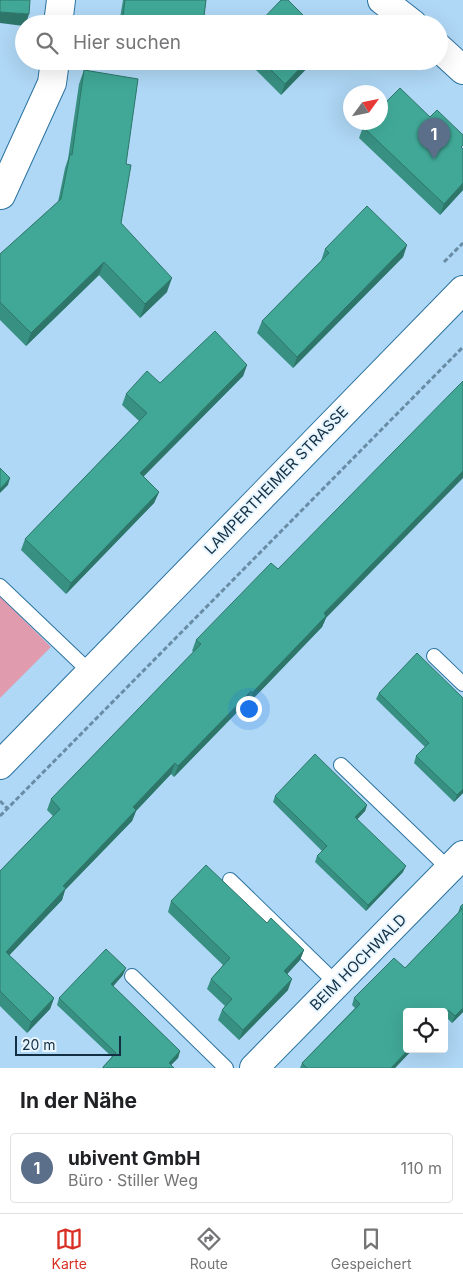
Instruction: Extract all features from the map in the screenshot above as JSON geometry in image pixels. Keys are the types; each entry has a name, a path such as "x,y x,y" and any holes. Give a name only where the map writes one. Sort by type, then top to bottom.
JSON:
{"street":[{"path":"59,15 61,0"},
{"path":"382,0 401,15"},
{"path":"448,56 463,70"},
{"path":"1,195 52,83 53,70"},
{"name":"LAMPERTHEIMER STRASSE","path":"0,764 463,290"},
{"name":"BEIM HOCHWALD","path":"254,1068 456,862"}],"lane":[{"path":"0,586 89,671"},
{"path":"434,656 463,684"},
{"path":"341,765 456,862"},
{"path":"230,880 337,984"},
{"path":"132,976 226,1068"}],"path":[{"path":"0,816 463,347"},
{"path":"0,801 7,808"}],"shaded area":[{"path":"0,596 51,647 0,698"}],"building":[{"path":"0,0 30,0 29,14 0,12"},
{"path":"125,0 206,0 204,15 123,15"},
{"path":"281,0 288,0 303,15 267,15"},
{"path":"84,70 138,79 126,164 131,165 121,223 172,278 145,304 104,262 31,333 0,302 0,254 61,199 70,154 72,155"},
{"path":"271,70 298,70 285,84"},
{"path":"400,88 430,117 437,110 463,135 463,145 461,147 463,149 463,183 444,204 366,130 388,130 388,100"},
{"path":"367,206 407,245 297,357 262,321 329,253 325,249"},
{"path":"215,331 247,365 140,473 159,492 71,583 25,539 147,413 126,394 147,371 160,383"},
{"path":"463,381 463,471 324,613 326,616 252,693 251,691 178,766 175,763 133,807 136,810 63,886 66,888 6,952 54,998 31,1022 0,991 0,871 60,809 51,799 201,644 196,640 271,563 278,569"},
{"path":"0,468 10,478 0,489"},
{"path":"417,653 463,698 463,789 457,795 416,756 429,743 379,693"},
{"path":"315,754 367,805 355,817 406,866 368,905 317,856 327,846 275,796"},
{"path":"206,865 267,923 271,918 304,950 284,971 292,979 243,1030 222,1010 232,999 211,979 230,958 171,901"},
{"path":"463,904 463,1008 455,1016 448,1008 403,1008 403,1053 405,1053 391,1068 307,1068 302,1063 360,1004 354,998 394,958 405,968 462,909 460,907"},
{"path":"106,949 126,968 111,984 180,1051 169,1063 174,1068 104,1068 116,1053 59,998"}],"place":[{"name":"ubivent GmbH","path":"434,159"}]}
